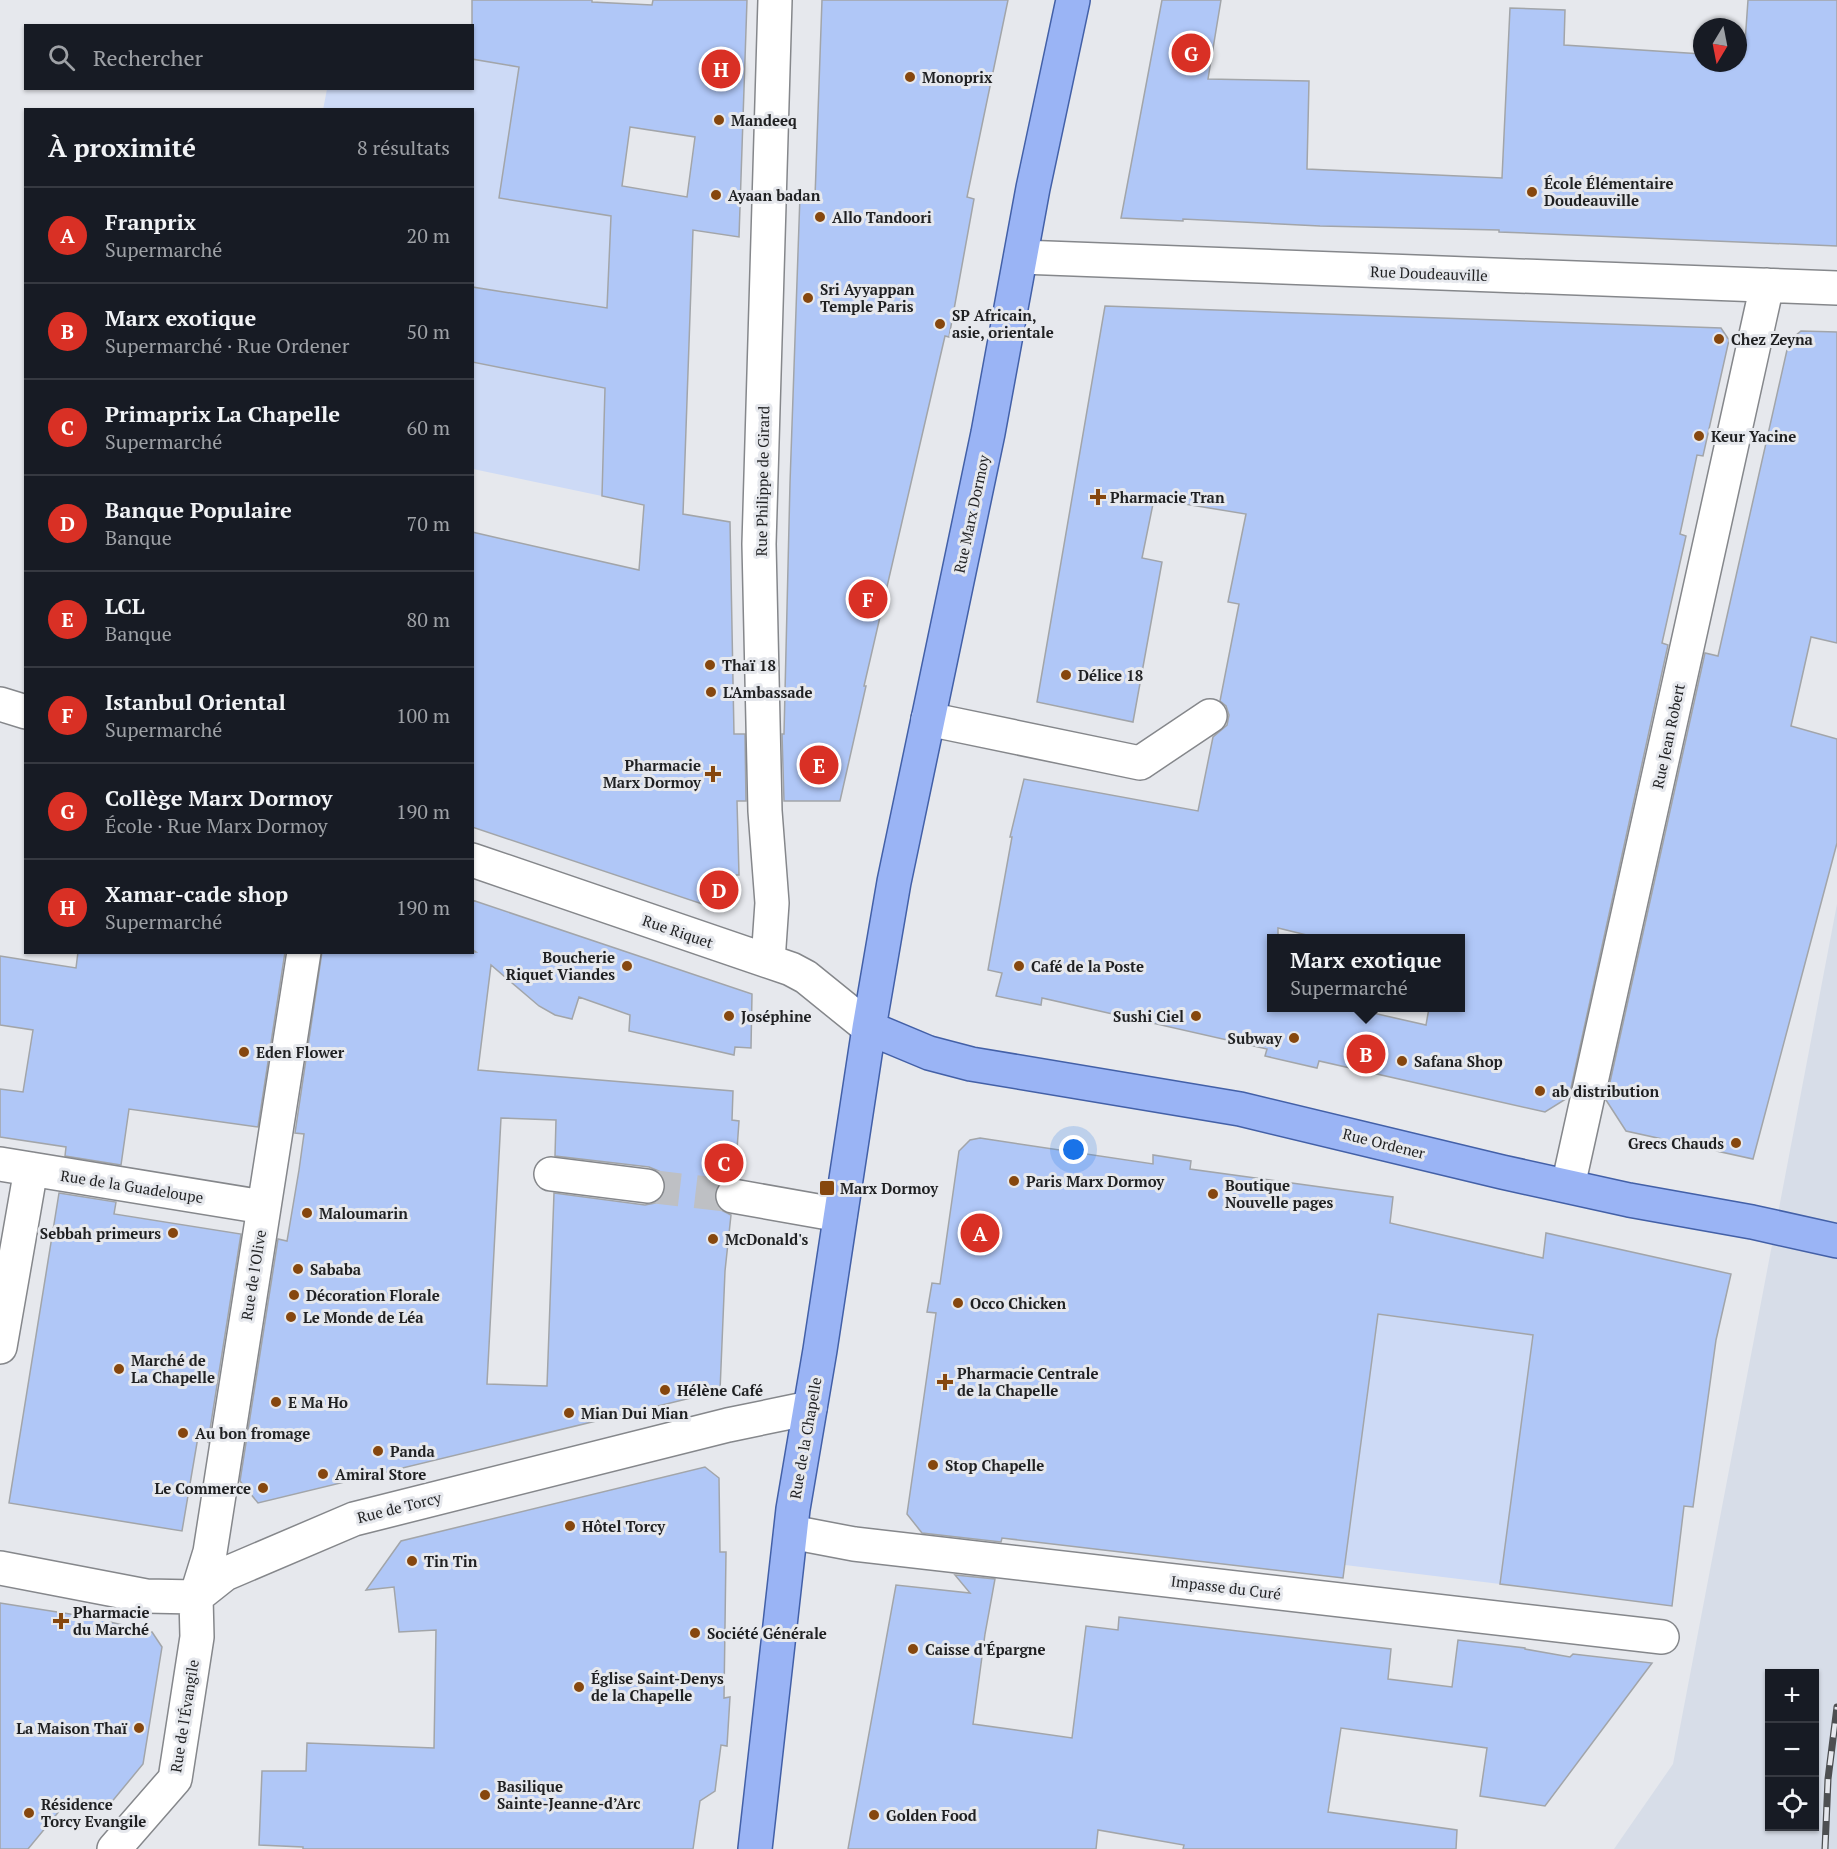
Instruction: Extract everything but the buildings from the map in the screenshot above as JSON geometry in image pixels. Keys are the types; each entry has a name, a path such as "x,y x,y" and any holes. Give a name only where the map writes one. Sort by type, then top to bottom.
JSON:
{"main road":[{"name":"Rue Marx Dormoy","path":"869,1028 894,882 988,434 1033,188 1074,0"},
{"name":"Rue Ordener","path":"869,1028 929,1053 971,1065 1240,1109 1502,1172 1629,1200 1752,1222 1837,1241"},
{"name":"Rue de la Chapelle","path":"755,1849 790,1532 869,1028"}],"street":[{"name":"Rue Philippe de Girard","path":"768,961 772,903 765,811 759,544 775,0"},
{"name":"Rue Doudeauville","path":"1021,257 1837,288"},
{"name":"Rue Jean Robert","path":"1568,1186 1767,285"},
{"path":"0,704 24,711"},
{"path":"928,719 1140,763 1210,716"},
{"name":"Rue Riquet","path":"474,861 768,961 806,977 869,1028"},
{"name":"Rue de l'Olive","path":"196,1597 210,1552 304,954"},
{"path":"0,1347 16,1167"},
{"name":"Rue de la Guadeloupe","path":"16,1167 263,1207"},
{"path":"552,1174 647,1186"},
{"path":"733,1196 840,1215"},
{"name":"Rue de Torcy","path":"196,1597 225,1574 354,1519 728,1425 810,1408"},
{"name":"Impasse du Curé","path":"790,1532 854,1544 1662,1637"},
{"path":"0,1568 146,1596 196,1597"},
{"name":"Rue de l'Évangile","path":"114,1849 175,1779 197,1637 196,1597"}],"shaded area":[{"path":"474,59 519,66 499,198 611,216 607,308 474,287 474,108 323,108 327,90 474,90"},
{"path":"474,362 605,388 602,496 474,469"},
{"path":"1837,904 1837,1849 1614,1849 1673,1764"},
{"path":"1378,1314 1533,1335 1500,1584 1345,1565"}],"tunnel":[{"path":"647,1186 733,1196"}],"railway":[{"path":"1825,1849 1828,1779 1837,1707"}],"place":[{"name":"Collège Marx Dormoy","path":"1191,53"},
{"name":"Xamar-cade shop","path":"721,69"},
{"name":"Monoprix","path":"910,77"},
{"name":"Mandeeq","path":"719,120"},
{"name":"École Élémentaire Doudeauville","path":"1532,192"},
{"name":"Ayaan badan","path":"716,195"},
{"name":"Allo Tandoori","path":"820,217"},
{"name":"Sri Ayyappan Temple Paris","path":"808,298"},
{"name":"SP Africain, asie, orientale","path":"940,324"},
{"name":"Chez Zeyna","path":"1719,339"},
{"name":"Keur Yacine","path":"1699,436"},
{"name":"Pharmacie Tran","path":"1098,497"},
{"name":"Istanbul Oriental","path":"868,599"},
{"name":"Thaï 18","path":"710,665"},
{"name":"Délice 18","path":"1066,675"},
{"name":"L'Ambassade","path":"711,692"},
{"name":"LCL","path":"819,765"},
{"name":"Pharmacie Marx Dormoy","path":"713,774"},
{"name":"Banque Populaire","path":"719,890"},
{"name":"Boucherie Riquet Viandes","path":"627,966"},
{"name":"Café de la Poste","path":"1019,966"},
{"name":"Joséphine","path":"729,1016"},
{"name":"Sushi Ciel","path":"1196,1016"},
{"name":"Subway","path":"1294,1038"},
{"name":"Eden Flower","path":"244,1052"},
{"name":"Marx exotique","path":"1366,1054"},
{"name":"Safana Shop","path":"1402,1061"},
{"name":"ab distribution","path":"1540,1091"},
{"name":"Grecs Chauds","path":"1736,1143"},
{"name":"Primaprix La Chapelle","path":"724,1163"},
{"name":"Paris Marx Dormoy","path":"1014,1181"},
{"name":"Marx Dormoy","path":"827,1188"},
{"name":"Boutique Nouvelle pages","path":"1213,1194"},
{"name":"Maloumarin","path":"307,1213"},
{"name":"Sebbah primeurs","path":"173,1233"},
{"name":"Franprix","path":"980,1233"},
{"name":"McDonald's","path":"713,1239"},
{"name":"Sababa","path":"298,1269"},
{"name":"Décoration Florale","path":"294,1295"},
{"name":"Occo Chicken","path":"958,1303"},
{"name":"Le Monde de Léa","path":"291,1317"},
{"name":"Marché de La Chapelle","path":"119,1369"},
{"name":"Pharmacie Centrale de la Chapelle","path":"945,1382"},
{"name":"Hélène Café","path":"665,1390"},
{"name":"E Ma Ho","path":"276,1402"},
{"name":"Mian Dui Mian","path":"569,1413"},
{"name":"Au bon fromage","path":"183,1433"},
{"name":"Panda","path":"378,1451"},
{"name":"Stop Chapelle","path":"933,1465"},
{"name":"Amiral Store","path":"323,1474"},
{"name":"Le Commerce","path":"263,1488"},
{"name":"Hôtel Torcy","path":"570,1526"},
{"name":"Tin Tin","path":"412,1561"},
{"name":"Pharmacie du Marché","path":"61,1621"},
{"name":"Société Générale","path":"695,1633"},
{"name":"Caisse d'Épargne","path":"913,1649"},
{"name":"Église Saint-Denys de la Chapelle","path":"579,1687"},
{"name":"La Maison Thaï","path":"139,1728"},
{"name":"Basilique Sainte-Jeanne-d’Arc","path":"485,1795"},
{"name":"Résidence Torcy Evangile","path":"29,1813"},
{"name":"Golden Food","path":"874,1815"}]}
